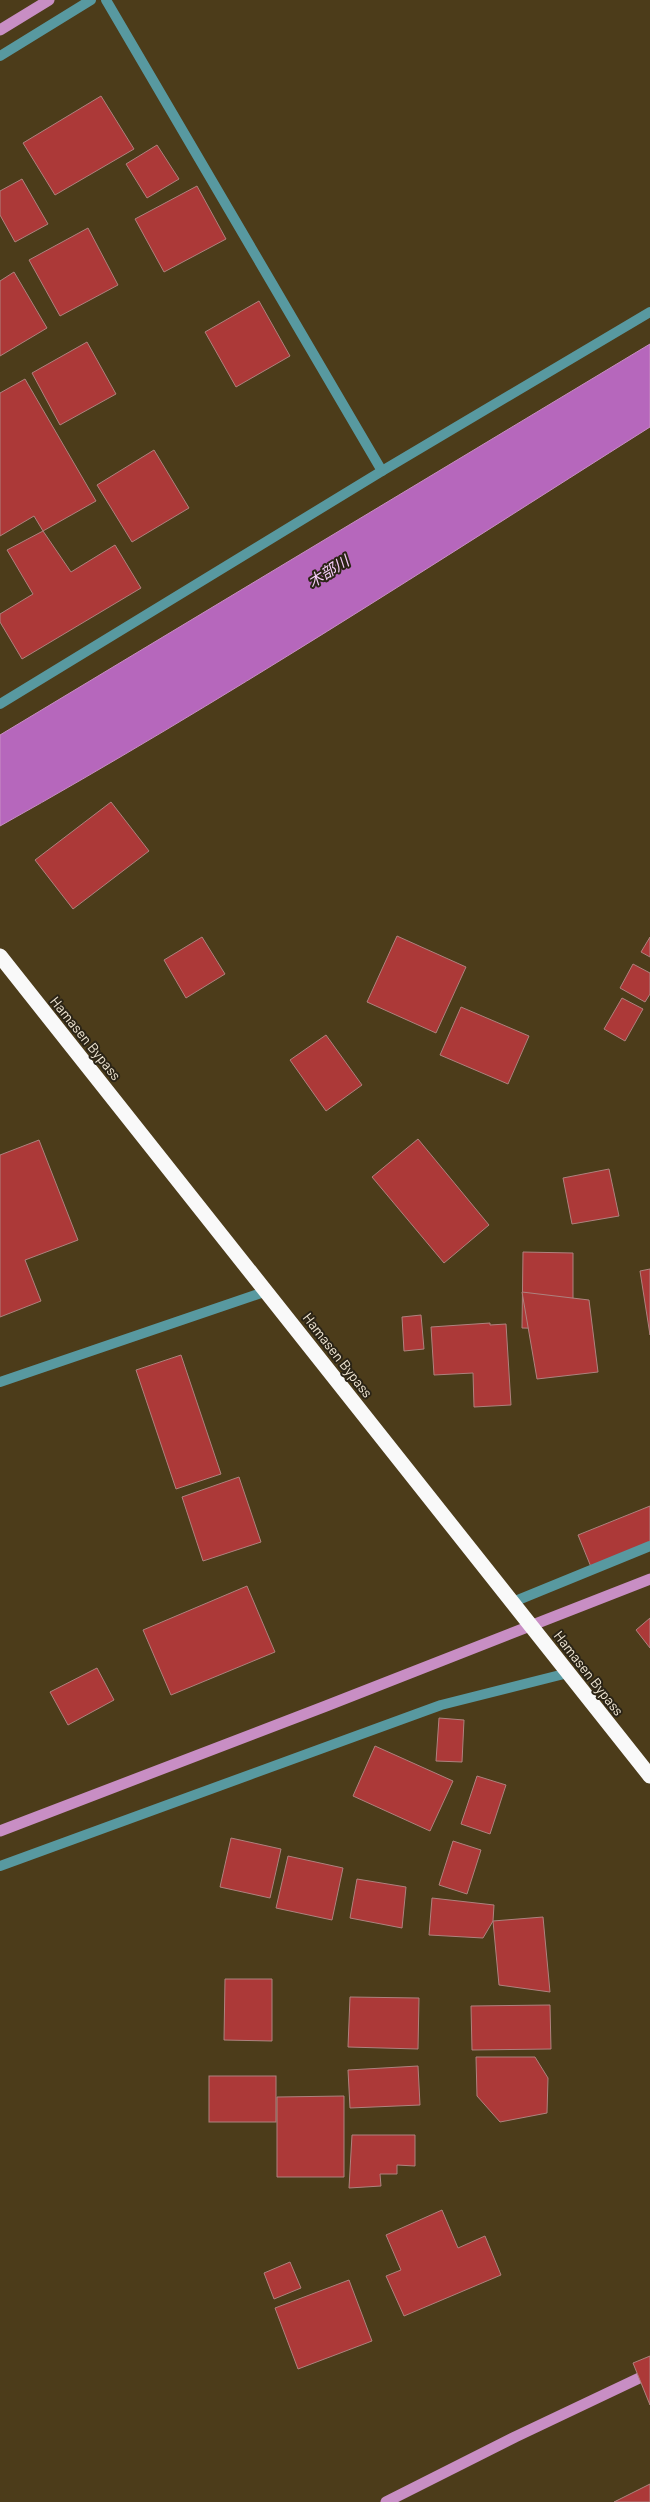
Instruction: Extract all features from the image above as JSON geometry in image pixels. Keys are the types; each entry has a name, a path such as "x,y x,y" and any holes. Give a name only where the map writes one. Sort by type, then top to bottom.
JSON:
{"highway":[{"name":"Hamasen Bypass","path":"0,956 650,1776"}],"street":[{"path":"0,56 91,0"},
{"path":"106,0 382,471"},
{"path":"0,704 382,471 650,312"},
{"path":"0,1382 267,1291"},
{"path":"513,1602 650,1546"},
{"path":"0,1866 441,1705 568,1673"}],"water":[{"name":"木部川","path":"650,344 650,427 247,681 0,826 0,735"}],"building":[{"path":"101,96 134,149 55,195 23,143"},
{"path":"157,145 179,179 147,198 126,164"},
{"path":"22,179 48,224 15,242 0,215 0,191"},
{"path":"197,186 226,239 164,272 135,219"},
{"path":"88,228 118,285 60,316 29,260"},
{"path":"14,272 47,328 0,356 0,281"},
{"path":"259,301 290,356 236,387 205,332"},
{"path":"87,342 116,394 60,425 32,373"},
{"path":"25,379 96,501 43,531 34,516 0,536 0,393"},
{"path":"154,450 189,508 132,542 97,485"},
{"path":"43,531 71,572 115,545 141,588 22,659 0,622 0,614 33,594 7,550"},
{"path":"111,802 149,851 73,909 35,860"},
{"path":"397,936 466,967 436,1033 367,1002"},
{"path":"202,937 225,974 186,998 164,960"},
{"path":"650,937 650,957 641,952"},
{"path":"633,964 650,973 650,994 645,1002 620,988"},
{"path":"622,998 643,1009 625,1041 604,1029"},
{"path":"461,1007 529,1036 508,1084 440,1055"},
{"path":"326,1035 362,1085 326,1111 290,1060"},
{"path":"418,1139 489,1225 444,1263 372,1177"},
{"path":"39,1140 78,1240 25,1260 41,1301 0,1317 0,1155"},
{"path":"609,1169 619,1216 572,1224 563,1178"},
{"path":"523,1252 573,1253 573,1329 522,1328"},
{"path":"650,1269 650,1335 640,1271"},
{"path":"522,1292 589,1300 598,1372 537,1379"},
{"path":"421,1315 424,1349 404,1351 402,1317"},
{"path":"490,1323 490,1325 506,1324 511,1405 474,1407 473,1373 434,1375 431,1327"},
{"path":"181,1355 221,1474 176,1489 136,1370"},
{"path":"239,1477 261,1542 203,1561 182,1497"},
{"path":"650,1506 650,1544 591,1567 578,1535"},
{"path":"247,1586 275,1652 171,1695 143,1630"},
{"path":"650,1618 650,1648 636,1630"},
{"path":"97,1668 114,1700 68,1725 50,1692"},
{"path":"439,1718 464,1720 462,1762 436,1761"},
{"path":"375,1746 453,1781 430,1831 353,1796"},
{"path":"477,1776 506,1785 490,1834 461,1824"},
{"path":"231,1838 281,1849 270,1898 220,1887"},
{"path":"453,1841 481,1850 467,1894 439,1885"},
{"path":"288,1856 343,1868 332,1920 276,1908"},
{"path":"357,1879 406,1887 402,1928 350,1918"},
{"path":"432,1898 494,1905 493,1921 483,1938 429,1935"},
{"path":"543,1917 550,1992 499,1985 493,1921"},
{"path":"225,1979 272,1979 272,2041 224,2040"},
{"path":"350,1997 419,1998 418,2049 348,2047"},
{"path":"550,2005 551,2049 472,2050 471,2006"},
{"path":"476,2057 535,2057 548,2078 547,2113 500,2122 477,2096"},
{"path":"418,2066 420,2105 350,2108 348,2070"},
{"path":"209,2076 276,2076 276,2122 209,2122"},
{"path":"344,2096 344,2177 277,2177 277,2097"},
{"path":"352,2135 415,2135 415,2166 397,2165 397,2174 380,2174 381,2186 349,2188"},
{"path":"442,2210 458,2248 485,2236 501,2275 404,2316 386,2276 401,2270 386,2235"},
{"path":"290,2262 301,2288 274,2299 264,2273"},
{"path":"349,2280 372,2341 298,2369 275,2308"},
{"path":"650,2356 650,2405 633,2363"},
{"path":"650,2484 650,2502 614,2502"}],"waterway":[{"path":"0,30 49,0"},
{"path":"0,1831 650,1579"},
{"path":"386,2502 515,2437 650,2373"}]}
